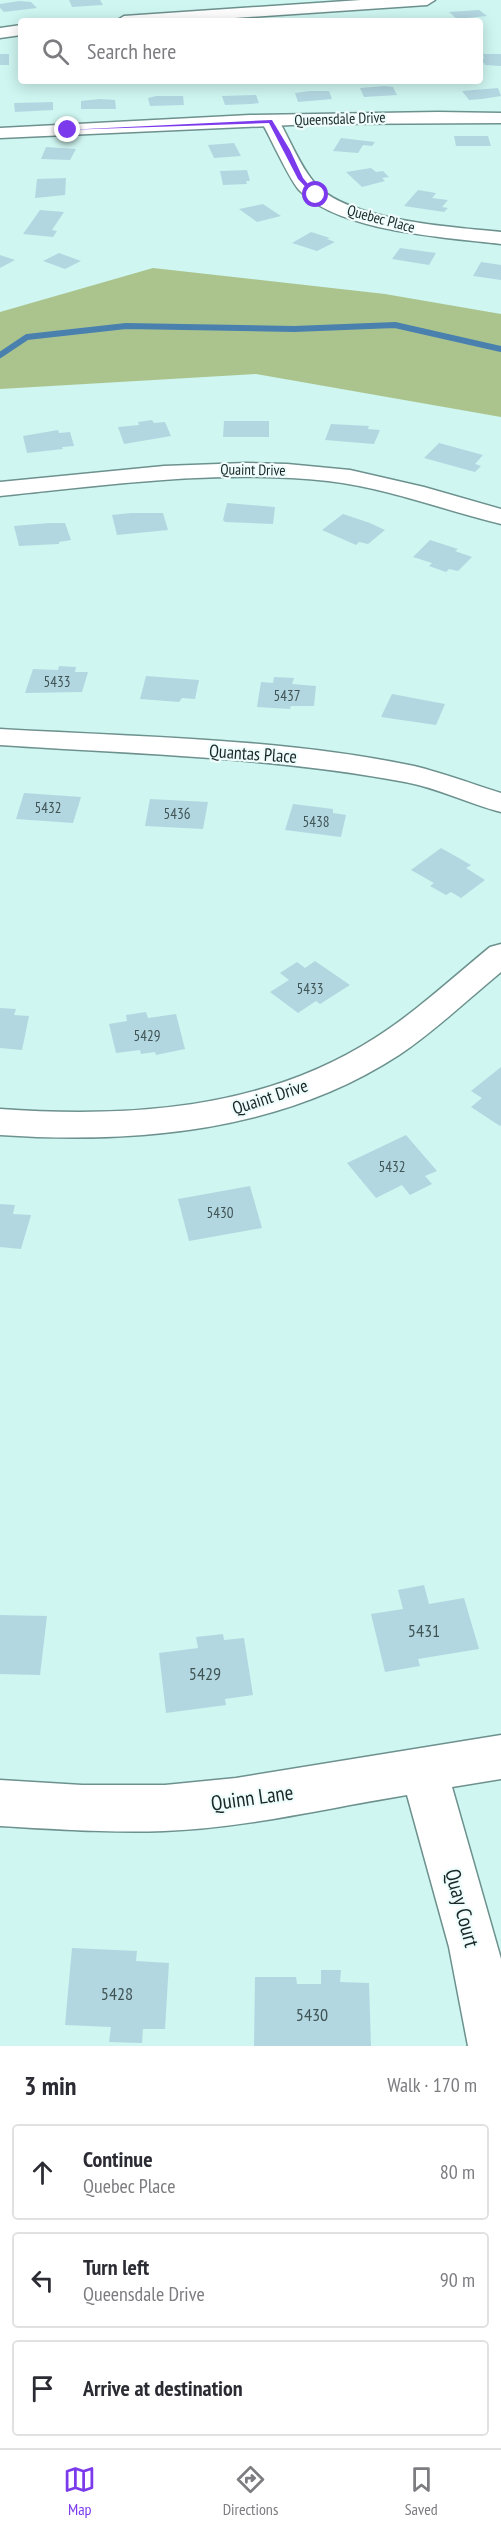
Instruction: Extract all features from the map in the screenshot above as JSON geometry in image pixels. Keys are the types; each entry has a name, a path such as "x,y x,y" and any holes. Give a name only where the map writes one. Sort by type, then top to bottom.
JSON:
{"street":[{"path":"167,18 427,0"},
{"path":"0,33 18,30"},
{"name":"Queensdale Drive","path":"0,133 270,121 404,117 501,118"},
{"name":"Quebec Place","path":"270,121 306,186 329,203 358,215 400,226 501,238"},
{"name":"Quaint Drive","path":"0,489 178,470 290,471 369,481 501,517"},
{"name":"Quantas Place","path":"0,736 266,754 335,761 406,773 501,803"},
{"name":"Quaint Drive","path":"0,1122 114,1127 217,1114 272,1100 354,1066 395,1041 501,955"},
{"name":"Quinn Lane","path":"0,1803 82,1808 165,1808 236,1801 424,1772 501,1757"},
{"name":"Quay Court","path":"424,1772 474,1947 493,2046"}],"green space":[{"path":"153,268 385,294 501,314 501,417 256,374 0,389 0,312"}],"building":[{"path":"69,0 100,0 103,5 72,7"},
{"path":"31,2 37,8 4,12 0,8 0,4"},
{"path":"479,10 487,16 456,18 449,12"},
{"path":"0,54 9,54 9,65 0,65"},
{"path":"483,54 501,54 501,66 485,65"},
{"path":"393,87 397,95 364,97 360,88"},
{"path":"498,88 501,96 482,99 469,100 462,91"},
{"path":"329,91 332,99 298,102 295,93"},
{"path":"256,95 259,103 225,105 222,96"},
{"path":"183,96 184,105 150,106 148,98"},
{"path":"115,100 116,109 81,109 81,101"},
{"path":"53,102 53,110 15,112 14,103"},
{"path":"454,136 488,136 491,146 456,146"},
{"path":"341,138 375,142 372,146 363,145 358,153 333,151"},
{"path":"234,143 241,156 214,158 208,145"},
{"path":"46,147 76,149 70,160 41,159"},
{"path":"371,168 376,172 383,171 389,177 382,178 385,181 362,187 346,172"},
{"path":"247,170 250,181 246,181 247,184 223,185 220,171"},
{"path":"66,178 65,195 35,198 37,179"},
{"path":"418,190 436,193 432,198 448,200 442,207 448,208 444,212 404,206"},
{"path":"263,204 281,216 257,222 239,209"},
{"path":"40,210 64,212 52,230 57,231 53,237 23,234"},
{"path":"311,232 335,242 317,251 292,243"},
{"path":"400,248 436,253 429,265 392,259"},
{"path":"59,253 81,261 65,269 43,261"},
{"path":"0,255 15,260 0,268"},
{"path":"481,262 501,265 501,280 473,276"},
{"path":"152,420 154,423 165,422 171,436 124,444 118,427 139,425 138,422"},
{"path":"224,421 269,421 269,437 223,437"},
{"path":"331,424 369,426 368,429 380,430 374,444 325,440"},
{"path":"58,430 59,433 70,432 74,446 27,453 23,436"},
{"path":"439,443 483,455 475,464 481,466 475,472 424,458"},
{"path":"227,503 275,507 273,524 225,522 223,520"},
{"path":"163,513 168,530 117,535 112,515"},
{"path":"343,514 385,530 368,544 359,542 356,545 322,530"},
{"path":"65,523 71,540 59,542 59,544 19,546 14,526"},
{"path":"430,540 458,549 455,551 472,557 458,571 449,569 446,572 429,566 432,563 413,557"},
{"path":"59,666 76,667 75,672 88,672 82,692 25,693 33,669 58,670"},
{"path":"146,676 199,680 195,699 182,698 179,702 140,699"},
{"path":"274,677 294,678 292,684 316,686 314,706 291,706 290,709 257,707 261,682 273,683"},
{"path":"392,694 445,704 436,725 381,717"},
{"path":"24,793 81,797 73,823 16,819"},
{"path":"150,799 208,802 203,829 145,826"},
{"path":"293,804 333,809 333,813 346,815 341,837 285,830"},
{"path":"441,848 471,865 466,868 485,880 461,898 451,892 446,895 430,886 434,883 411,870"},
{"path":"315,961 350,985 320,1004 316,1001 298,1013 270,992 289,980 280,973 297,962 305,968"},
{"path":"0,1008 16,1009 14,1015 29,1016 22,1050 0,1048"},
{"path":"146,1012 148,1018 176,1014 185,1049 156,1055 155,1052 141,1054 140,1050 116,1053 109,1024 127,1021 126,1015"},
{"path":"501,1067 500,1126 471,1107 482,1098 471,1091"},
{"path":"406,1135 437,1171 425,1176 432,1184 410,1195 402,1185 376,1198 347,1163"},
{"path":"250,1186 262,1228 189,1241 178,1199"},
{"path":"0,1204 15,1205 13,1214 31,1215 21,1249 0,1247"},
{"path":"424,1585 429,1604 464,1598 479,1649 418,1659 420,1666 385,1672 371,1614 403,1609 398,1590"},
{"path":"0,1615 47,1616 40,1675 0,1674"},
{"path":"223,1634 224,1640 244,1638 253,1695 225,1699 226,1705 166,1713 159,1653 198,1648 196,1637"},
{"path":"72,1948 137,1951 136,1961 169,1963 165,2029 143,2029 142,2043 109,2042 111,2027 65,2025"},
{"path":"321,1970 341,1970 340,1982 369,1983 371,2046 254,2046 255,1977 296,1977 297,1984 321,1984"}],"waterway":[{"path":"0,355 27,337 126,326 294,329 395,325 501,349"}],"route":[{"path":"68,130 270,121 301,179 316,195"}]}
